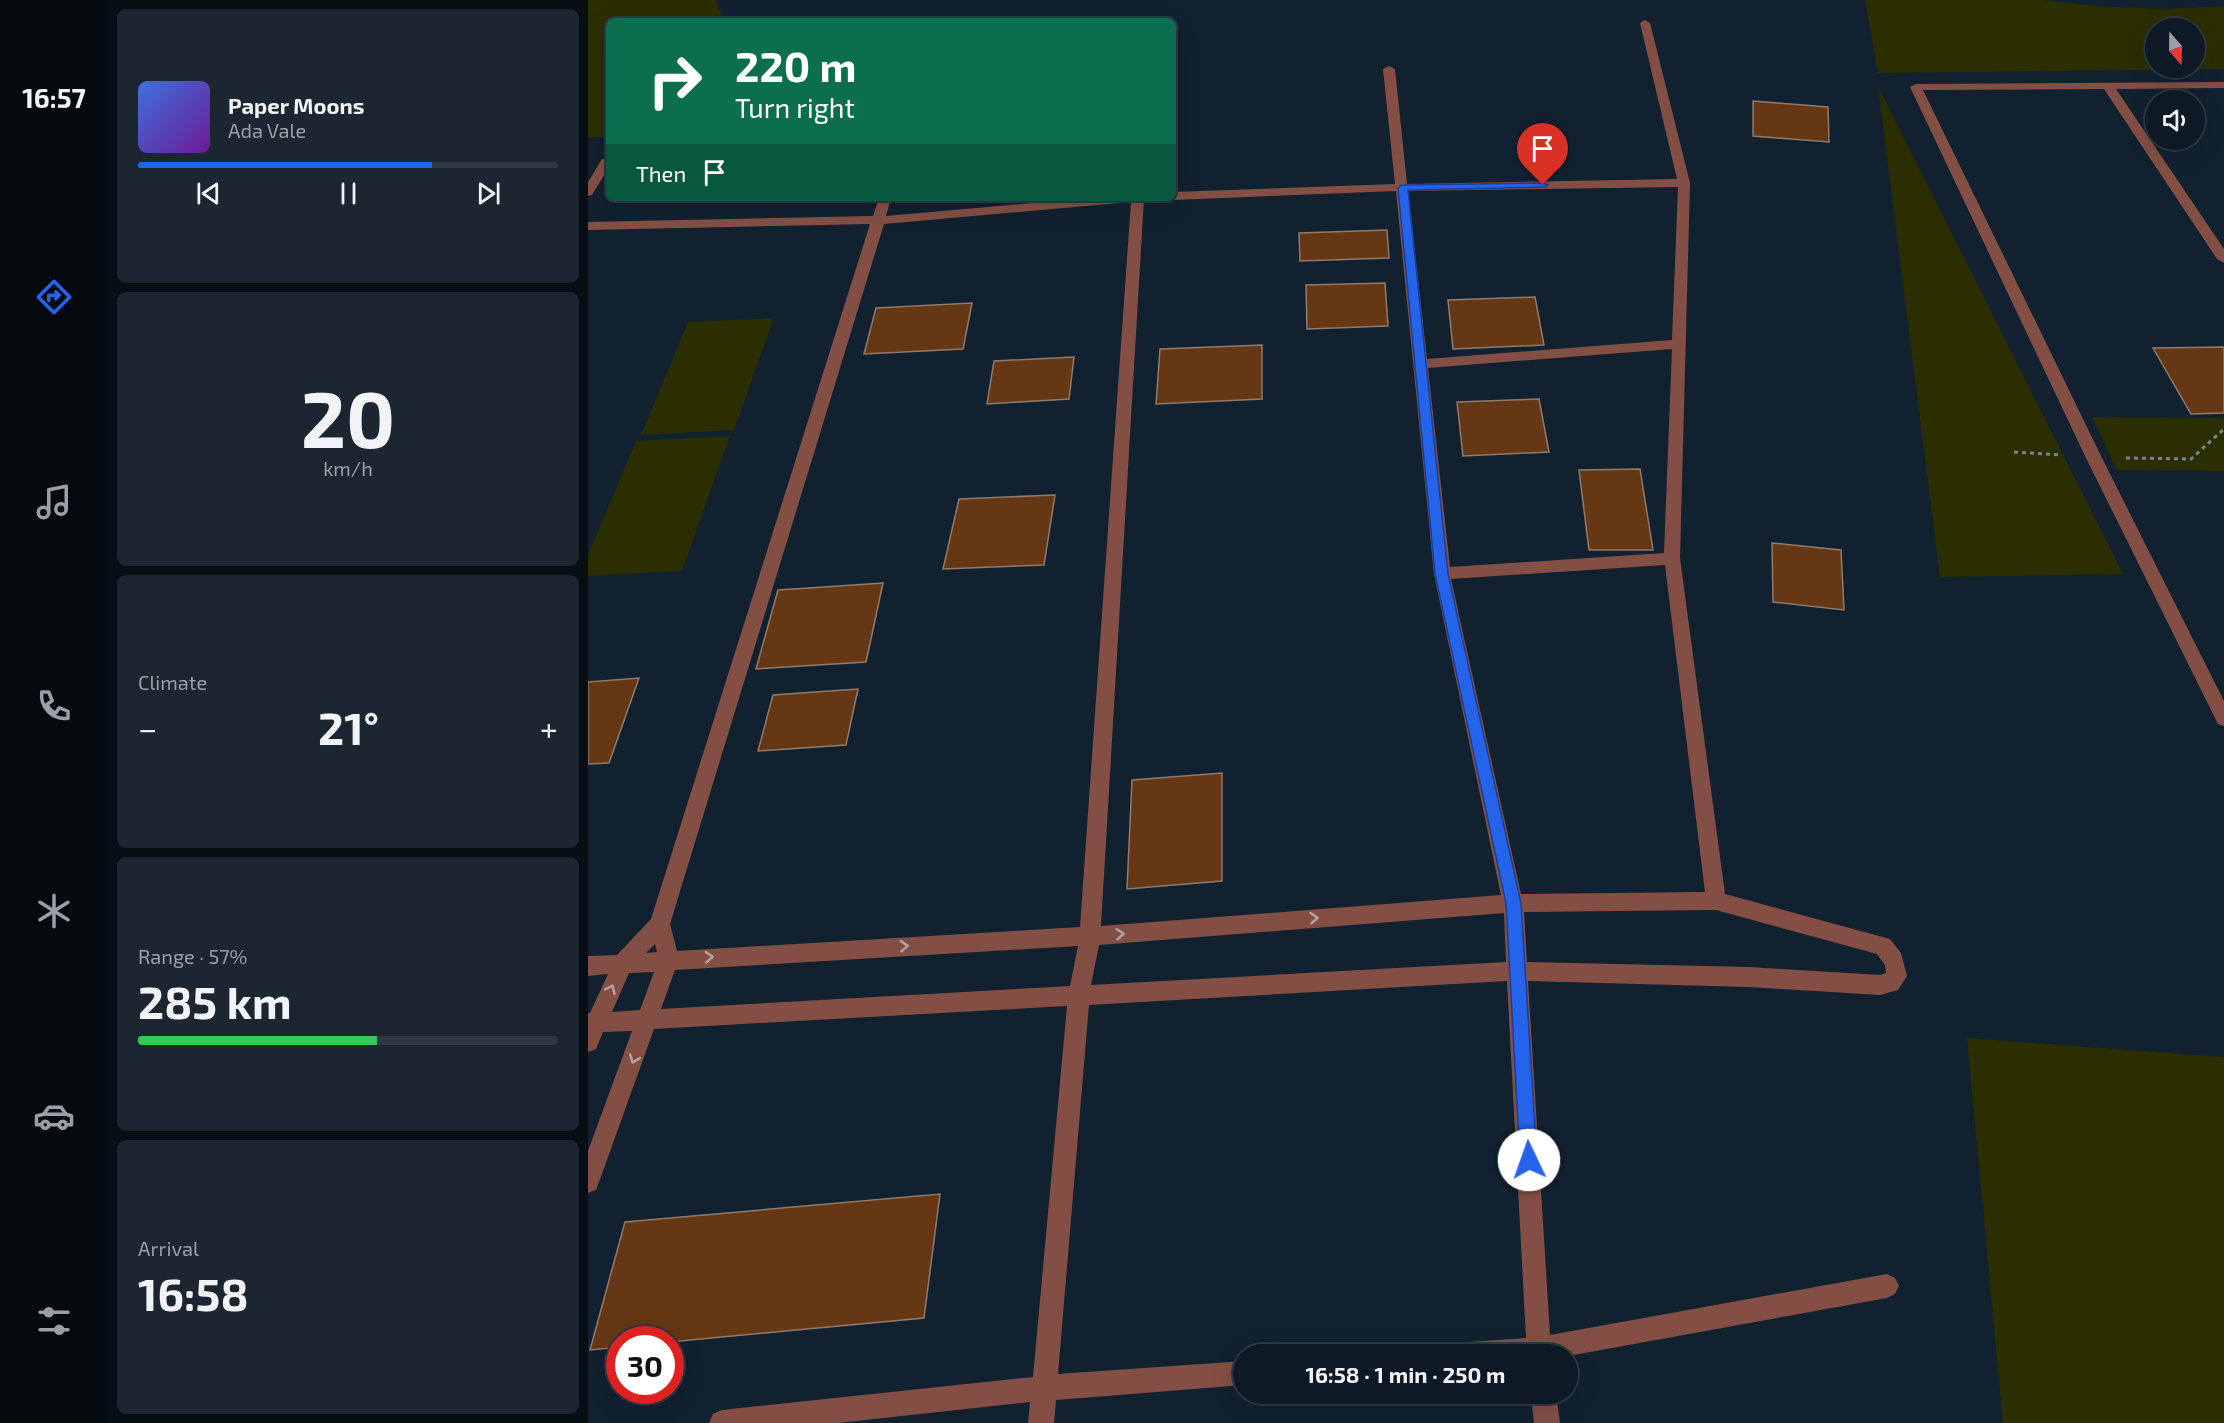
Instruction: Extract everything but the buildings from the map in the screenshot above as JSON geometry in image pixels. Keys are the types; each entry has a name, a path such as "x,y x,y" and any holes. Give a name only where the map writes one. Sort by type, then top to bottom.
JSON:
{"street":[{"path":"1645,23 1684,183 1672,558 1716,901"},
{"path":"1389,69 1442,574 1513,903 1539,1344"},
{"path":"2224,85 1916,87 2099,468 2224,718"},
{"path":"2109,86 2224,260"},
{"path":"588,192 606,162"},
{"path":"1176,196 1402,188 1684,183"},
{"path":"591,1030 623,963 660,924 884,201"},
{"path":"588,226 880,220 1098,201"},
{"path":"1041,1423 1079,994 1090,936 1138,201"},
{"path":"1420,364 1678,344"},
{"path":"1442,574 1672,558"},
{"path":"588,966 669,959 1090,936 1513,903 1716,901 1883,946 1893,957 1898,976 1892,983 1880,985 1749,977 1518,971 649,1018 591,1030"},
{"path":"588,1182 669,959 660,924"},
{"path":"1578,1345 1887,1286"},
{"path":"722,1423 1044,1388 1233,1373"},
{"path":"1545,1404 1547,1423"}],"green space":[{"path":"588,0 716,0 723,18 606,18 606,136 588,138"},
{"path":"1865,0 2043,0 2097,6 2164,9 2224,6 2224,69 2205,69 2205,18 2145,18 2145,70 1878,73"},
{"path":"1878,86 2123,574 1940,577"},
{"path":"774,318 734,430 641,435 688,322"},
{"path":"2092,417 2224,418 2224,471 2117,470"},
{"path":"730,436 682,571 588,576 588,555 636,441"},
{"path":"1967,1038 2224,1057 2224,1423 2003,1423"}],"route":[{"path":"1529,1160 1513,903 1442,574 1402,188 1543,185"}]}
